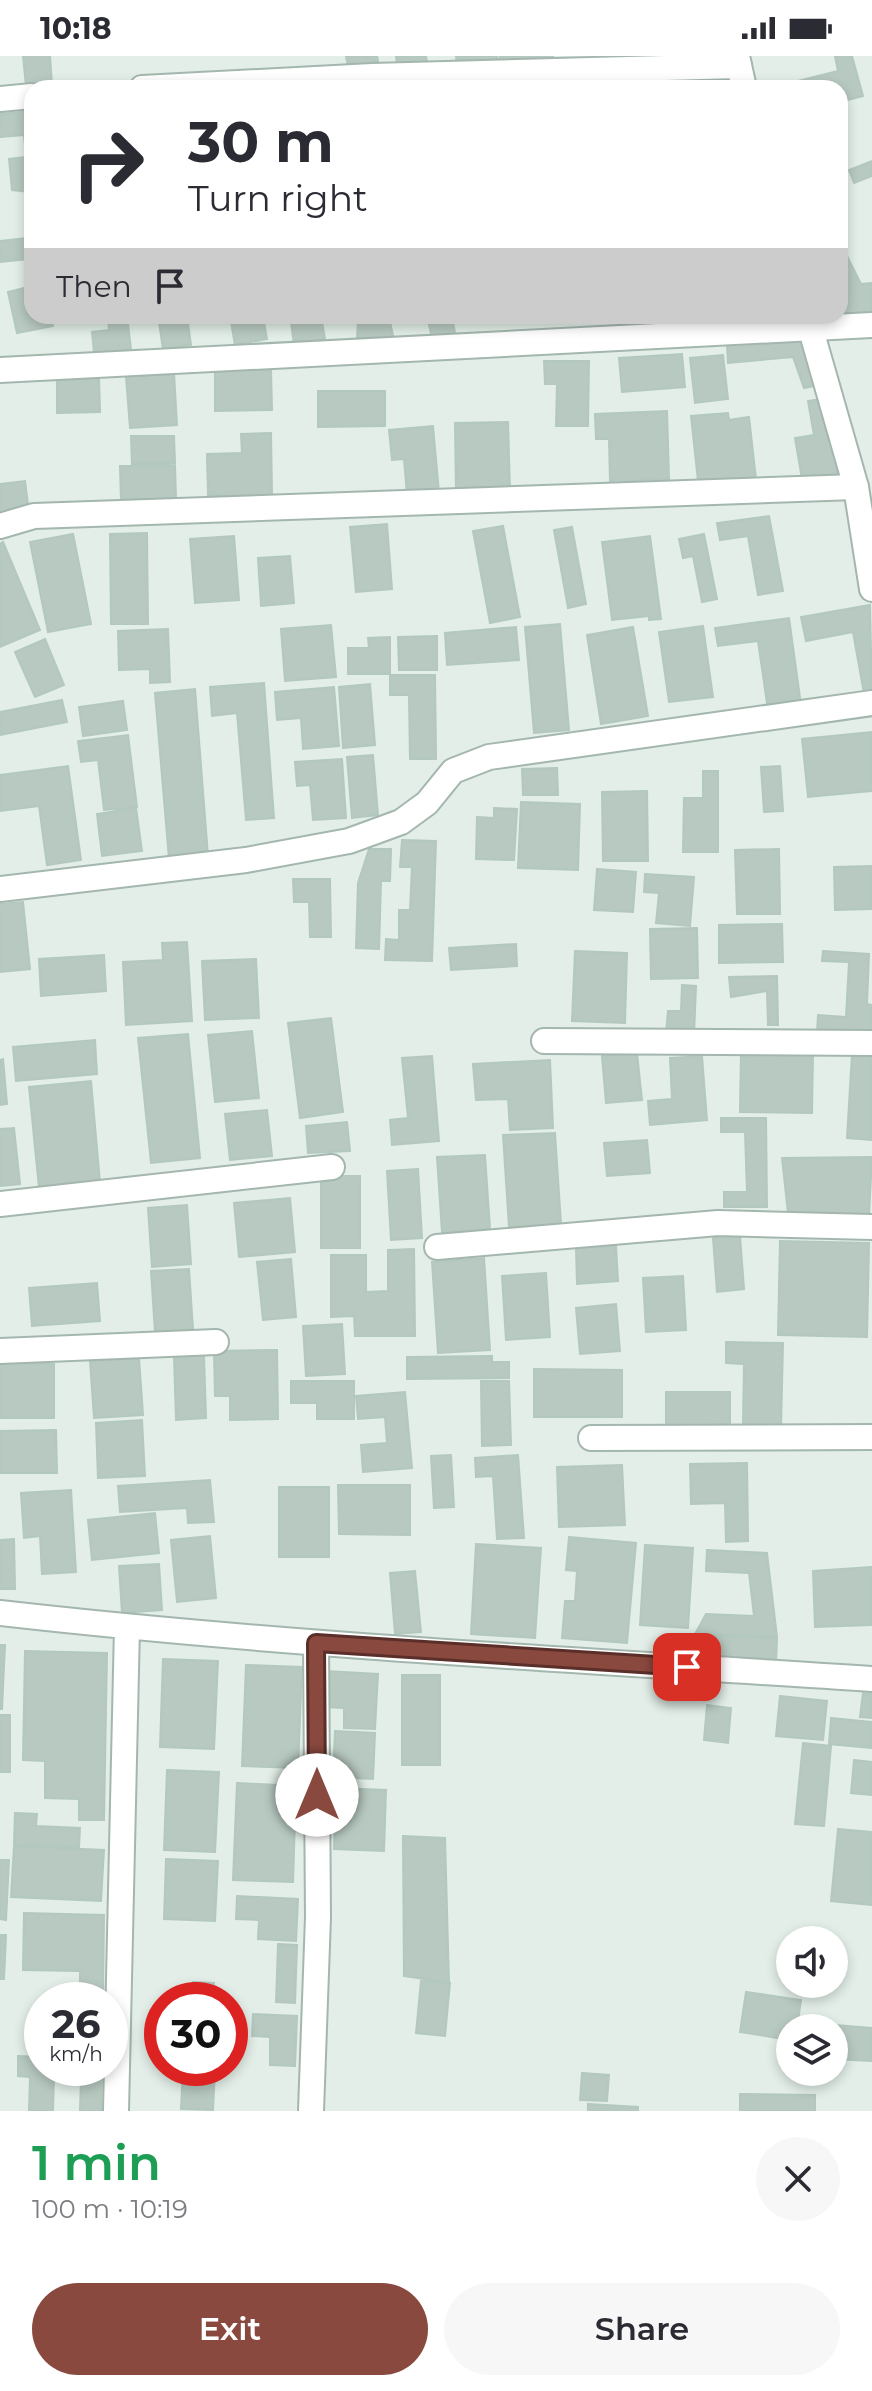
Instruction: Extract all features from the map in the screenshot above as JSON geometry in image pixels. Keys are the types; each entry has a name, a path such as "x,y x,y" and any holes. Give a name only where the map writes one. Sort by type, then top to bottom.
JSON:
{"street":[{"path":"295,80 740,70"},
{"path":"0,99 24,97"},
{"path":"0,370 759,324"},
{"path":"809,324 856,487 869,547 872,589"},
{"path":"848,324 872,325"},
{"path":"0,526 34,516 856,487"},
{"path":"0,889 246,860 349,841 401,822 427,803 453,771 489,757 872,703"},
{"path":"544,1041 872,1043"},
{"path":"0,1204 332,1167"},
{"path":"437,1247 718,1223 872,1227"},
{"path":"0,1351 216,1342"},
{"path":"591,1438 872,1437"},
{"path":"0,1613 316,1643 872,1679"},
{"path":"116,2111 127,1627"},
{"path":"311,2111 318,1917 316,1643"}],"building":[{"path":"23,56 50,56 52,80 25,80"},
{"path":"346,56 377,56 378,61 348,66"},
{"path":"396,56 426,56 427,62 397,65"},
{"path":"456,56 497,56 499,63 457,66"},
{"path":"500,56 553,56 554,64 500,65"},
{"path":"835,56 852,56 863,96 848,100 848,80 802,80 838,71"},
{"path":"24,112 24,135 0,137 0,114"},
{"path":"24,157 24,191 12,190 9,159"},
{"path":"872,161 872,176 854,183 849,170"},
{"path":"24,238 24,259 0,262 0,241"},
{"path":"848,258 861,284 872,283 872,313 848,316"},
{"path":"24,288 24,324 53,326 17,333 8,292"},
{"path":"108,324 128,324 131,349 94,353 92,332 109,330"},
{"path":"159,324 188,324 191,345 163,349"},
{"path":"231,324 264,324 267,339 235,345"},
{"path":"291,324 322,324 325,339 294,344"},
{"path":"358,324 390,324 394,340 357,338"},
{"path":"429,324 453,324 455,333 432,338"},
{"path":"656,324 679,324 657,328"},
{"path":"812,339 824,384 804,388 793,357 728,363 727,344"},
{"path":"682,354 685,387 622,392 619,358"},
{"path":"723,355 728,399 695,403 690,358"},
{"path":"544,361 589,361 588,426 556,426 557,384 545,384"},
{"path":"215,370 271,370 272,410 215,411"},
{"path":"174,373 177,425 130,428 126,377"},
{"path":"99,378 100,412 57,413 57,379"},
{"path":"318,391 385,391 385,426 318,427"},
{"path":"827,398 839,473 802,479 795,438 814,435 808,401"},
{"path":"667,411 669,479 610,481 609,439 596,439 595,414"},
{"path":"728,413 729,420 749,417 756,479 698,481 691,416"},
{"path":"508,422 510,492 456,492 455,423"},
{"path":"433,426 439,493 407,495 404,459 392,460 389,430"},
{"path":"271,433 272,495 208,495 207,454 242,453 241,434"},
{"path":"131,436 174,436 175,463 132,464"},
{"path":"175,465 176,499 121,500 120,466"},
{"path":"25,481 29,513 0,516 0,484"},
{"path":"769,516 783,591 758,595 748,536 720,540 717,523"},
{"path":"387,524 392,589 356,592 350,527"},
{"path":"503,526 520,617 490,623 473,531"},
{"path":"572,527 586,604 568,608 554,530"},
{"path":"147,533 148,624 111,624 110,534"},
{"path":"73,534 91,624 48,632 30,542"},
{"path":"704,534 717,599 702,602 693,556 683,558 679,539"},
{"path":"234,536 239,600 195,603 190,539"},
{"path":"650,536 661,619 649,620 649,616 612,620 602,542"},
{"path":"3,542 40,630 0,647 0,544"},
{"path":"290,556 294,603 261,606 258,558"},
{"path":"870,605 872,698 865,699 853,632 806,641 801,617"},
{"path":"789,618 801,705 768,710 758,641 718,646 715,628"},
{"path":"560,624 569,730 534,733 525,627"},
{"path":"331,625 336,677 285,681 281,629"},
{"path":"703,626 713,697 669,702 659,632"},
{"path":"516,627 519,660 447,665 445,633"},
{"path":"633,627 648,716 601,724 587,635"},
{"path":"168,629 170,682 150,683 150,669 119,670 118,631"},
{"path":"437,636 437,670 399,670 398,637"},
{"path":"390,637 390,674 348,674 348,648 369,648 368,638"},
{"path":"45,639 64,685 35,697 15,652"},
{"path":"390,675 435,675 436,759 410,759 409,695 390,695"},
{"path":"264,683 274,818 246,820 237,713 212,716 210,687"},
{"path":"370,684 375,745 343,748 339,687"},
{"path":"334,687 339,746 303,749 301,718 277,720 275,692"},
{"path":"195,689 208,856 169,859 155,693"},
{"path":"62,700 67,722 0,735 0,712"},
{"path":"123,701 127,730 83,736 79,707"},
{"path":"872,732 872,791 808,797 802,739"},
{"path":"128,735 137,807 104,810 98,760 81,762 78,741"},
{"path":"373,755 378,815 352,818 347,757"},
{"path":"342,759 346,818 313,820 310,785 297,786 295,762"},
{"path":"68,766 81,860 47,865 39,806 0,811 0,775"},
{"path":"780,766 783,811 764,812 761,767"},
{"path":"557,768 558,795 523,795 522,769"},
{"path":"703,771 718,771 718,852 683,852 684,798 703,798"},
{"path":"647,791 648,861 603,861 602,792"},
{"path":"521,802 580,804 578,870 518,868"},
{"path":"136,808 142,851 102,856 97,814"},
{"path":"494,808 517,809 514,860 476,859 477,817 494,818"},
{"path":"402,840 436,841 432,961 385,960 386,939 399,940 399,910 410,910 412,867 400,867"},
{"path":"369,849 391,849 390,881 381,881 379,949 356,948 358,883"},
{"path":"779,849 780,914 737,914 735,850"},
{"path":"872,866 872,909 835,910 834,867"},
{"path":"597,869 636,872 633,912 594,910"},
{"path":"645,874 694,877 690,926 656,923 659,893 644,892"},
{"path":"293,879 330,879 331,937 310,937 309,902 294,902"},
{"path":"23,902 30,969 0,972 0,904"},
{"path":"782,924 783,962 719,963 719,925"},
{"path":"697,928 698,978 651,979 650,929"},
{"path":"187,942 192,1021 126,1025 123,962 163,960 162,943"},
{"path":"516,944 517,966 451,970 449,948"},
{"path":"575,951 627,953 625,1023 572,1021"},
{"path":"823,951 869,954 867,1004 872,1005 872,1035 817,1032 818,1015 846,1017 849,962 822,961"},
{"path":"104,955 106,991 41,996 39,959"},
{"path":"256,959 259,1018 205,1020 202,961"},
{"path":"777,976 778,1025 768,1025 767,991 731,997 729,977"},
{"path":"682,985 696,986 694,1035 666,1033 668,1011 681,1011"},
{"path":"331,1018 343,1112 300,1118 288,1023"},
{"path":"252,1031 259,1098 215,1102 208,1035"},
{"path":"188,1034 200,1158 151,1163 138,1038"},
{"path":"95,1040 97,1074 16,1081 13,1047"},
{"path":"741,1051 813,1053 812,1113 740,1112"},
{"path":"637,1053 642,1100 606,1103 602,1056"},
{"path":"852,1054 872,1056 872,1140 847,1138"},
{"path":"432,1056 439,1141 392,1145 390,1120 408,1118 402,1058"},
{"path":"702,1056 707,1120 650,1125 648,1101 672,1099 670,1058"},
{"path":"3,1059 7,1104 0,1105 0,1060"},
{"path":"550,1060 553,1128 510,1130 508,1099 476,1100 473,1064"},
{"path":"91,1081 100,1182 39,1188 29,1087"},
{"path":"267,1110 272,1156 230,1160 225,1114"},
{"path":"721,1118 766,1118 767,1207 724,1207 724,1192 747,1192 745,1132 721,1132"},
{"path":"347,1122 350,1151 308,1153 306,1126"},
{"path":"14,1128 20,1184 0,1186 0,1129"},
{"path":"555,1133 561,1224 509,1227 503,1135"},
{"path":"647,1140 650,1173 607,1176 604,1143"},
{"path":"485,1155 490,1229 442,1232 437,1157"},
{"path":"872,1157 869,1215 788,1213 782,1158"},
{"path":"418,1169 422,1238 391,1240 387,1171"},
{"path":"321,1176 360,1176 360,1248 321,1248"},
{"path":"290,1198 295,1252 239,1257 234,1203"},
{"path":"187,1205 191,1264 152,1267 148,1208"},
{"path":"740,1236 744,1289 717,1292 713,1238"},
{"path":"780,1241 869,1243 867,1337 778,1335"},
{"path":"616,1246 618,1281 577,1284 576,1248"},
{"path":"414,1249 415,1336 355,1336 354,1316 331,1317 331,1255 366,1255 366,1292 388,1291 388,1250"},
{"path":"484,1258 490,1350 438,1353 432,1262"},
{"path":"291,1259 296,1317 263,1320 257,1262"},
{"path":"189,1269 193,1329 155,1332 151,1271"},
{"path":"546,1273 550,1337 506,1340 502,1276"},
{"path":"683,1276 686,1330 646,1332 643,1278"},
{"path":"97,1283 100,1321 32,1326 29,1288"},
{"path":"616,1304 620,1351 580,1354 576,1308"},
{"path":"342,1324 345,1374 306,1376 303,1326"},
{"path":"726,1342 783,1343 781,1427 743,1426 744,1364 726,1363"},
{"path":"277,1350 278,1419 230,1420 230,1396 215,1396 214,1351"},
{"path":"174,1356 204,1356 206,1418 176,1420"},
{"path":"492,1356 492,1362 509,1362 509,1378 407,1379 407,1357"},
{"path":"139,1358 143,1415 94,1418 90,1361"},
{"path":"1,1363 54,1364 54,1418 0,1418"},
{"path":"534,1369 622,1370 622,1417 534,1417"},
{"path":"291,1381 354,1381 354,1419 317,1419 317,1403 291,1403"},
{"path":"481,1381 509,1381 511,1445 482,1446"},
{"path":"405,1392 412,1468 363,1472 361,1445 387,1443 385,1417 358,1419 356,1396"},
{"path":"666,1392 730,1392 730,1432 666,1432"},
{"path":"142,1420 145,1476 98,1478 96,1423"},
{"path":"56,1430 57,1473 0,1473 0,1431"},
{"path":"451,1455 454,1507 434,1508 431,1456"},
{"path":"518,1455 524,1538 497,1539 493,1476 476,1477 475,1458"},
{"path":"747,1463 748,1541 726,1542 725,1503 691,1504 690,1464"},
{"path":"622,1465 625,1525 559,1527 557,1467"},
{"path":"210,1480 214,1522 188,1523 187,1508 120,1512 118,1486"},
{"path":"338,1485 410,1485 410,1535 339,1534"},
{"path":"279,1487 329,1487 329,1557 279,1557"},
{"path":"71,1490 76,1572 42,1574 40,1536 24,1538 21,1493"},
{"path":"155,1513 159,1553 92,1560 88,1520"},
{"path":"210,1536 216,1598 177,1602 171,1540"},
{"path":"569,1537 636,1543 627,1643 562,1638 565,1601 575,1601 577,1571 566,1570"},
{"path":"14,1539 15,1589 0,1589 0,1540"},
{"path":"476,1544 541,1548 535,1638 471,1634"},
{"path":"645,1545 693,1548 688,1628 640,1625"},
{"path":"707,1550 767,1553 777,1637 695,1634 706,1614 754,1616 749,1573 706,1571"},
{"path":"159,1564 162,1610 122,1613 119,1566"},
{"path":"872,1567 872,1625 815,1627 813,1571"},
{"path":"415,1571 421,1632 395,1634 390,1573"},
{"path":"692,1635 777,1638 776,1664 691,1660"},
{"path":"0,1645 5,1645 2,1709 0,1709"},
{"path":"25,1651 107,1653 104,1820 79,1820 79,1799 45,1798 45,1761 23,1760"},
{"path":"163,1659 218,1661 214,1749 160,1747"},
{"path":"246,1665 302,1667 298,1768 242,1766"},
{"path":"325,1671 378,1674 375,1729 344,1728 344,1708 324,1707"},
{"path":"402,1675 440,1675 440,1765 402,1765"},
{"path":"863,1693 872,1694 872,1718 860,1717"},
{"path":"780,1696 827,1701 823,1740 776,1736"},
{"path":"707,1705 731,1708 728,1743 704,1740"},
{"path":"0,1715 10,1715 10,1772 0,1772"},
{"path":"831,1718 872,1722 871,1748 829,1744"},
{"path":"335,1731 375,1733 373,1779 333,1777"},
{"path":"803,1743 831,1746 824,1826 795,1824"},
{"path":"854,1760 872,1762 872,1795 851,1793"},
{"path":"167,1770 219,1772 215,1852 164,1850"},
{"path":"237,1783 296,1786 293,1882 233,1880"},
{"path":"336,1788 386,1790 384,1851 334,1849"},
{"path":"15,1813 37,1814 36,1826 80,1828 79,1847 14,1845"},
{"path":"838,1829 872,1832 872,1905 831,1901"},
{"path":"403,1836 445,1838 449,1983 404,1976"},
{"path":"14,1846 104,1850 101,1901 11,1897"},
{"path":"166,1859 218,1861 215,1921 164,1919"},
{"path":"0,1860 9,1860 6,1920 0,1919"},
{"path":"237,1896 298,1899 296,1941 258,1939 259,1920 236,1919"},
{"path":"24,1913 104,1915 103,1982 80,1982 80,1971 23,1970"},
{"path":"0,1935 6,1935 4,1979 0,1979"},
{"path":"278,1944 297,1945 295,2003 276,2002"},
{"path":"421,1981 450,1983 445,2036 416,2033"},
{"path":"746,1992 801,2000 799,2014 776,2014 776,2038 740,2032"},
{"path":"253,2014 297,2016 295,2066 270,2065 270,2037 252,2036"},
{"path":"848,2026 872,2028 872,2061 848,2060"},
{"path":"18,2056 24,2056 24,2076 18,2076"},
{"path":"582,2073 609,2075 607,2101 580,2100"},
{"path":"30,2086 54,2086 53,2111 29,2111"},
{"path":"81,2086 102,2086 101,2111 80,2111"},
{"path":"182,2086 214,2086 213,2110 181,2109"},
{"path":"740,2094 815,2095 815,2111 740,2111"},
{"path":"588,2104 638,2107 638,2111 588,2111"}],"route":[{"path":"317,1795 316,1643 687,1667"}]}
